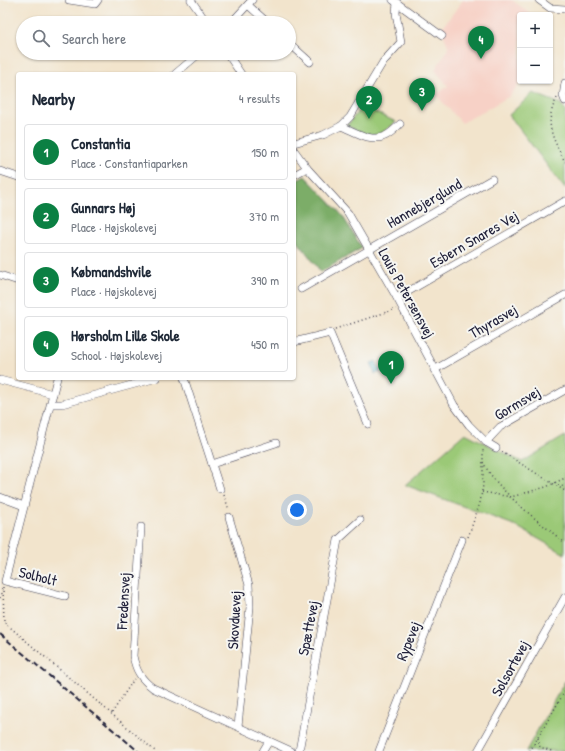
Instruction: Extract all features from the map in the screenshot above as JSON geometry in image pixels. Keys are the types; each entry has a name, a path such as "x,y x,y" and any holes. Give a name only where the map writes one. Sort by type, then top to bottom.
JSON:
{"street":[{"path":"68,0 95,4 98,0"},
{"path":"191,0 202,16"},
{"path":"539,0 550,8 565,9"},
{"path":"237,16 250,2 262,16"},
{"path":"395,2 442,36"},
{"path":"296,142 323,135 341,126 350,117 360,103 368,85 383,62 401,42 395,2"},
{"path":"296,49 310,62"},
{"path":"176,72 191,60"},
{"path":"232,60 240,72"},
{"path":"564,84 563,96 565,102"},
{"path":"341,126 370,138 378,138 385,136 400,124"},
{"name":"Louis Petersensvej","path":"296,153 307,168 348,212 397,298 454,405 469,425 486,442 496,448"},
{"path":"296,174 307,168"},
{"path":"0,171 16,176"},
{"name":"Hannebjerglund","path":"301,289 492,179"},
{"name":"Esbern Snares Vej","path":"397,298 565,201"},
{"path":"0,276 16,280"},
{"name":"Thyrasvej","path":"434,370 565,295"},
{"path":"296,342 330,333 368,424"},
{"path":"0,380 53,394"},
{"path":"5,581 56,380"},
{"path":"51,404 62,404 150,380"},
{"path":"185,380 220,489"},
{"name":"Gormsvej","path":"486,442 500,427 565,390"},
{"path":"212,464 276,443"},
{"path":"0,497 24,506"},
{"name":"Skovduevej","path":"229,517 249,585 250,607 238,726"},
{"name":"Spættevej","path":"299,751 338,540 360,520"},
{"name":"Fredensvej","path":"141,527 133,656 139,674 144,682 153,688 291,751"},
{"name":"Rypevej","path":"379,751 462,540"},
{"name":"Solholt","path":"5,581 65,596"},
{"name":"Solsortevej","path":"478,751 563,594"},
{"path":"263,751 269,740"}],"path":[{"path":"564,84 549,119 551,133 565,162"},
{"path":"330,333 335,329 394,311"},
{"path":"462,540 467,539 480,503 482,492 482,450 486,442"},
{"path":"496,448 565,491"},
{"path":"483,462 499,484 536,520 565,543"},
{"path":"482,492 512,496 554,484 564,479 565,487 554,484"},
{"path":"220,489 222,489 230,512 229,517"},
{"path":"0,598 5,581"},
{"path":"2,589 4,595 2,614 4,622 155,751"},
{"path":"112,713 139,674"},
{"path":"530,751 549,716 565,691"},
{"path":"538,738 540,747 552,751"}],"shaded area":[{"path":"463,0 512,0 528,12 517,12 517,84 519,84 510,96 462,123 436,95 448,86 435,70 449,48 441,29"}],"green space":[{"path":"533,93 561,104 565,110 565,189 509,115"},
{"path":"362,106 396,122 383,132 373,135 347,126"},
{"path":"305,176 342,215 362,248 321,272 296,239 296,181"},
{"path":"465,433 522,462 565,436 565,554 514,525 405,485"},
{"path":"565,681 565,751 526,751"}],"water":[{"path":"376,361 381,372 375,374 371,363"}],"railway":[{"path":"0,634 138,751"}],"place":[{"name":"Hørsholm Lille Skole","path":"481,59"},
{"name":"Købmandshvile","path":"422,111"},
{"name":"Gunnars Høj","path":"369,119"},
{"name":"Constantia","path":"391,384"}]}
